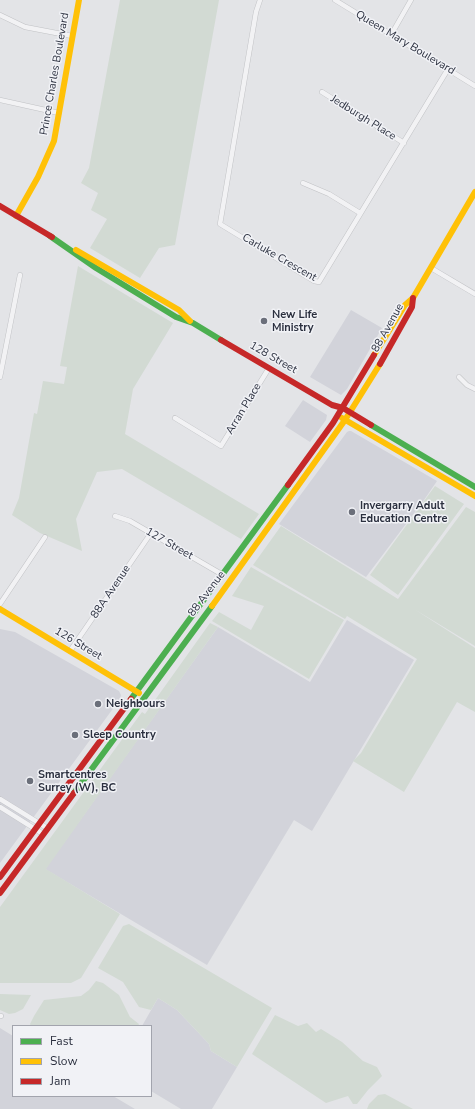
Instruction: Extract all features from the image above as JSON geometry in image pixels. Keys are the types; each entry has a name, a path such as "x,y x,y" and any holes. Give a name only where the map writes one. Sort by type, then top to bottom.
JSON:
{"main road":[{"name":"Prince Charles Boulevard","path":"16,216 38,177 54,141 79,0"},
{"name":"88 Avenue","path":"0,877 223,575 343,408 405,305 413,298 475,192"},
{"name":"128 Street","path":"0,206 146,290 179,310 193,323 332,406 343,408 350,412"},
{"name":"88 Avenue","path":"0,892 244,561 345,420 412,307 413,298"},
{"path":"332,406 337,415 475,496"},
{"path":"350,412 475,487"},
{"name":"126 Street","path":"0,610 144,696"}],"street":[{"name":"Carluke Crescent","path":"260,0 256,12 220,224 314,281 319,282 448,69"},
{"name":"Queen Mary Boulevard","path":"335,0 475,86"},
{"path":"391,34 411,0"},
{"path":"0,14 25,27 72,36"},
{"name":"Jedburgh Place","path":"322,92 404,143"},
{"path":"0,100 59,113"},
{"path":"303,183 329,194 360,214"},
{"path":"431,268 475,294"},
{"path":"0,377 20,275"},
{"name":"Arran Place","path":"175,418 221,446 268,368"},
{"path":"458,377 467,385 475,389"},
{"name":"127 Street","path":"115,516 130,521 223,575"},
{"name":"88A Avenue","path":"70,651 151,533"},
{"path":"0,604 45,537"},
{"path":"0,799 47,828"},
{"path":"0,807 43,834"}],"shaded area":[{"path":"120,0 219,0 175,245 159,248 140,278 90,248 107,219 91,210 98,193 81,183 89,168"},
{"path":"78,266 173,323 133,389 125,434 259,514 241,539 122,469 97,472 76,519 82,551 40,533 12,515 19,498 34,413 37,414 43,381 64,384 67,367 60,366"},
{"path":"351,310 382,328 347,389 341,395 310,377"},
{"path":"303,400 327,415 326,420 310,442 285,426"},
{"name":"Invergarry Adult Education Centre","path":"349,431 437,481 366,577 279,524"},
{"path":"435,486 464,504 398,595 370,575"},
{"path":"466,507 475,512 475,646 414,609 475,648 475,712 457,702 404,792 353,761 361,753 417,659 347,616 345,619 253,565 281,526 398,599"},
{"path":"251,567 344,620 309,679 212,621 219,612 251,630 264,606 232,596"},
{"path":"347,620 414,660 312,831 294,820 207,965 45,869 218,627 310,682"},
{"path":"210,623 218,627 46,869 120,914 81,978 71,983 0,983 0,907 142,712 145,714"},
{"name":"Smartcentres Surrey (W), BC","path":"0,629 15,632 119,691 121,695 120,699 0,863"},
{"path":"129,924 272,1008 237,1067 211,1051 209,1044 177,1010 158,998 151,1010 139,1007 123,982 98,968 123,926"},
{"path":"96,981 103,983 119,995 130,1017 138,1025 30,1025 44,1000 81,996 89,990"},
{"path":"0,994 31,995 23,1009 9,1014 0,1010"},
{"path":"158,998 177,1010 209,1044 211,1051 237,1067 212,1109 181,1109 152,1092 152,1025 143,1025"},
{"path":"275,1015 298,1026 307,1023 316,1032 321,1029 342,1042 363,1061 377,1067 382,1076 357,1104 353,1104 348,1096 326,1103 252,1054"},
{"path":"0,1028 12,1035 12,1097 115,1097 135,1109 0,1109"},
{"path":"385,1094 413,1109 367,1109 369,1104 378,1095"}],"traffic: fast":[{"path":"50,236 96,268 176,317 193,323 221,340"},
{"path":"371,425 475,487"},
{"path":"131,699 288,485"},
{"path":"74,793 212,606"}],"traffic: slow":[{"path":"16,216 38,177 54,141 79,0"},
{"path":"374,355 405,305 413,298 475,192"},
{"path":"76,250 179,310 190,321"},
{"path":"212,606 345,420 380,364"},
{"path":"342,418 475,496"},
{"path":"0,609 139,693"}],"traffic: jam":[{"path":"0,206 52,237"},
{"path":"380,364 412,307 413,298"},
{"path":"221,340 332,405 343,408 371,425"},
{"path":"288,485 333,423 374,355"},
{"path":"0,877 131,699"},
{"path":"0,893 74,793"}],"place":[{"name":"New Life Ministry","path":"264,321"},
{"name":"Invergarry Adult Education Centre","path":"352,512"},
{"name":"Neighbours","path":"98,704"},
{"name":"Sleep Country","path":"75,735"},
{"name":"Smartcentres Surrey (W), BC","path":"30,781"}]}
